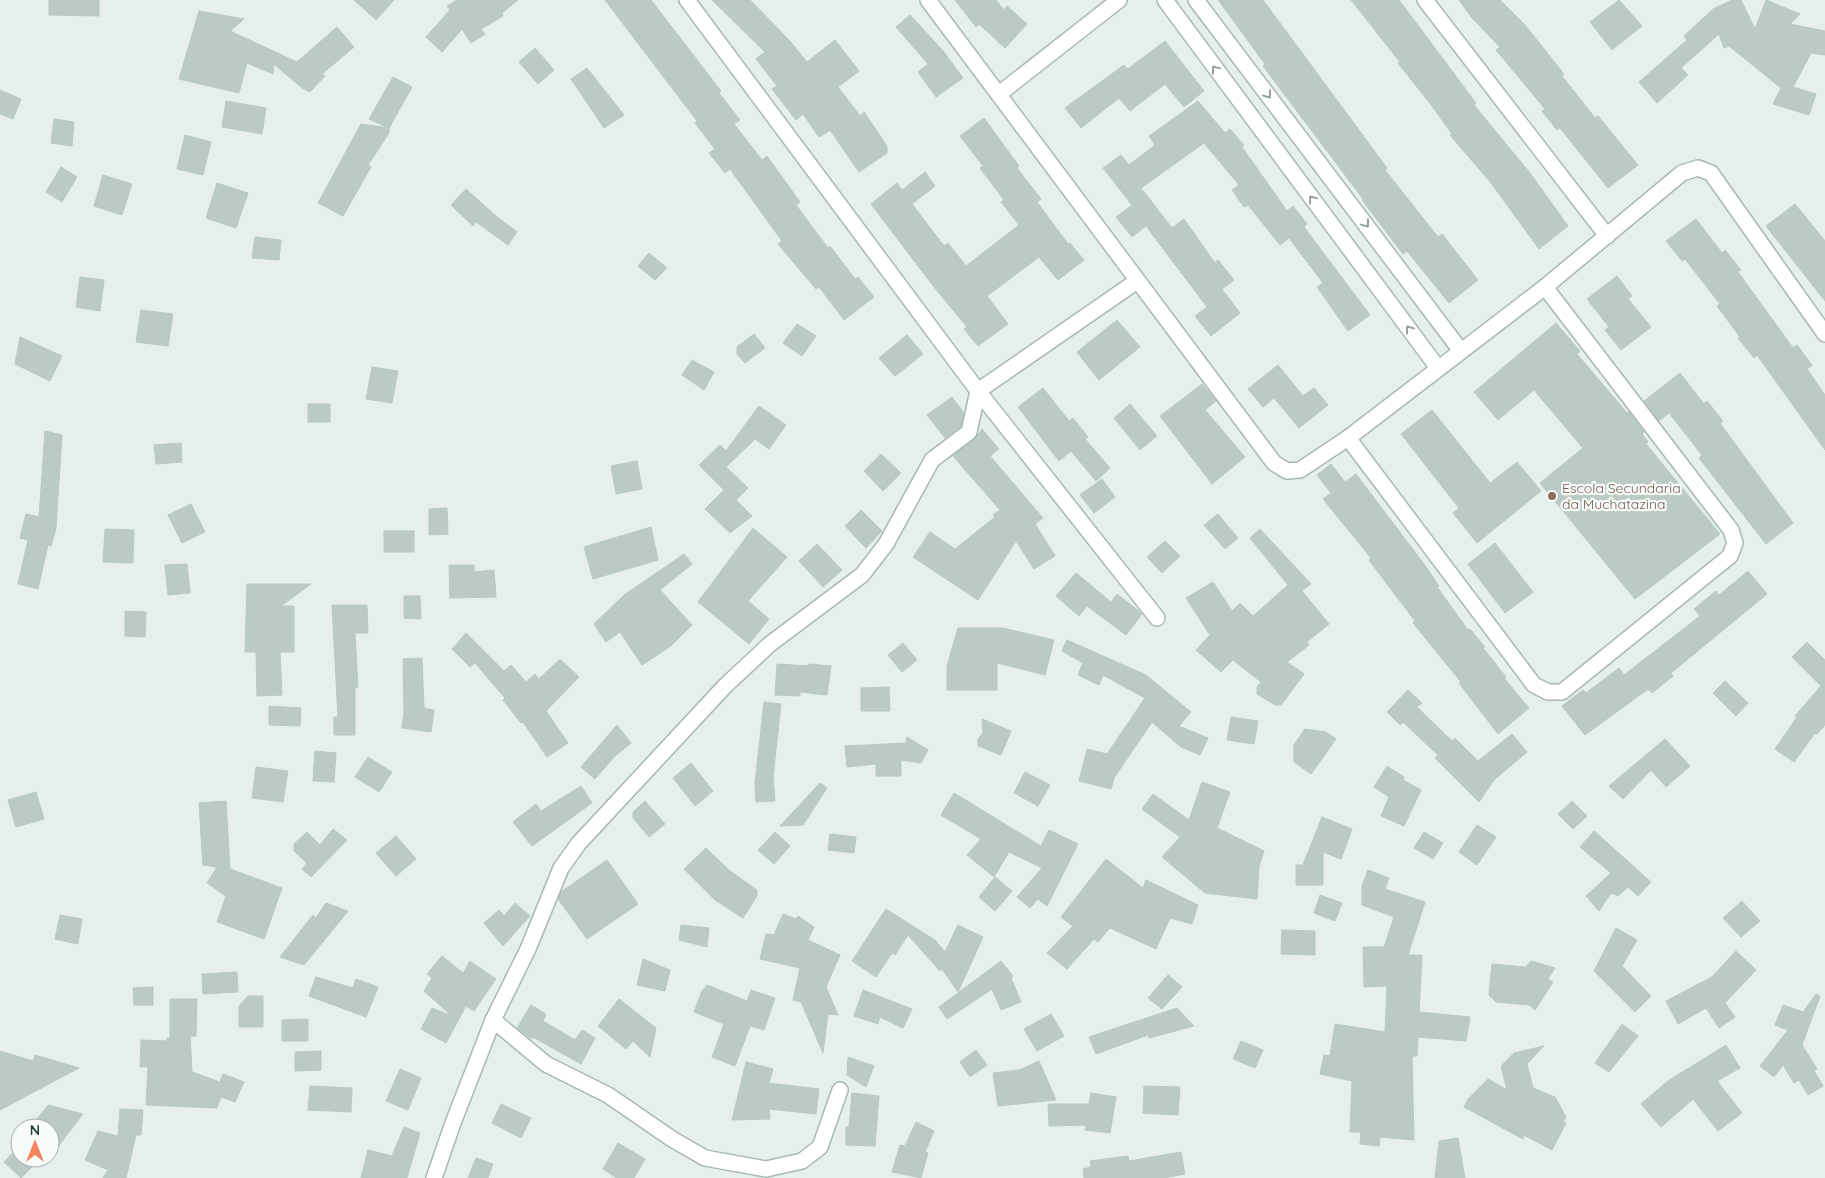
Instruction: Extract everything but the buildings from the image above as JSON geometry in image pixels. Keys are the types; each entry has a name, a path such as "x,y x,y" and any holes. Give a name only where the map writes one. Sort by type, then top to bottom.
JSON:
{"street":[{"path":"687,0 978,391 1156,618"},
{"path":"928,0 1274,463 1286,471 1300,470 1348,438 1545,287 1682,173 1698,168 1711,173 1825,334"},
{"path":"998,94 1120,0"},
{"path":"1164,0 1438,368"},
{"path":"1196,0 1462,351"},
{"path":"1425,0 1607,236"},
{"path":"1267,138 1287,120"},
{"path":"434,1178 452,1123 493,1020 528,949 561,868 579,843 725,686 770,644 862,575 886,544 932,460 969,432 978,391 1137,281"},
{"path":"1348,438 1534,685 1548,692 1562,692 1730,556 1735,543 1731,530 1545,287"},
{"path":"493,1020 546,1064 608,1095 672,1139 705,1158 766,1169 802,1161 820,1147 840,1090"}],"place":[{"name":"Escola Secundaria da Muchatazina","path":"1552,496"}]}
